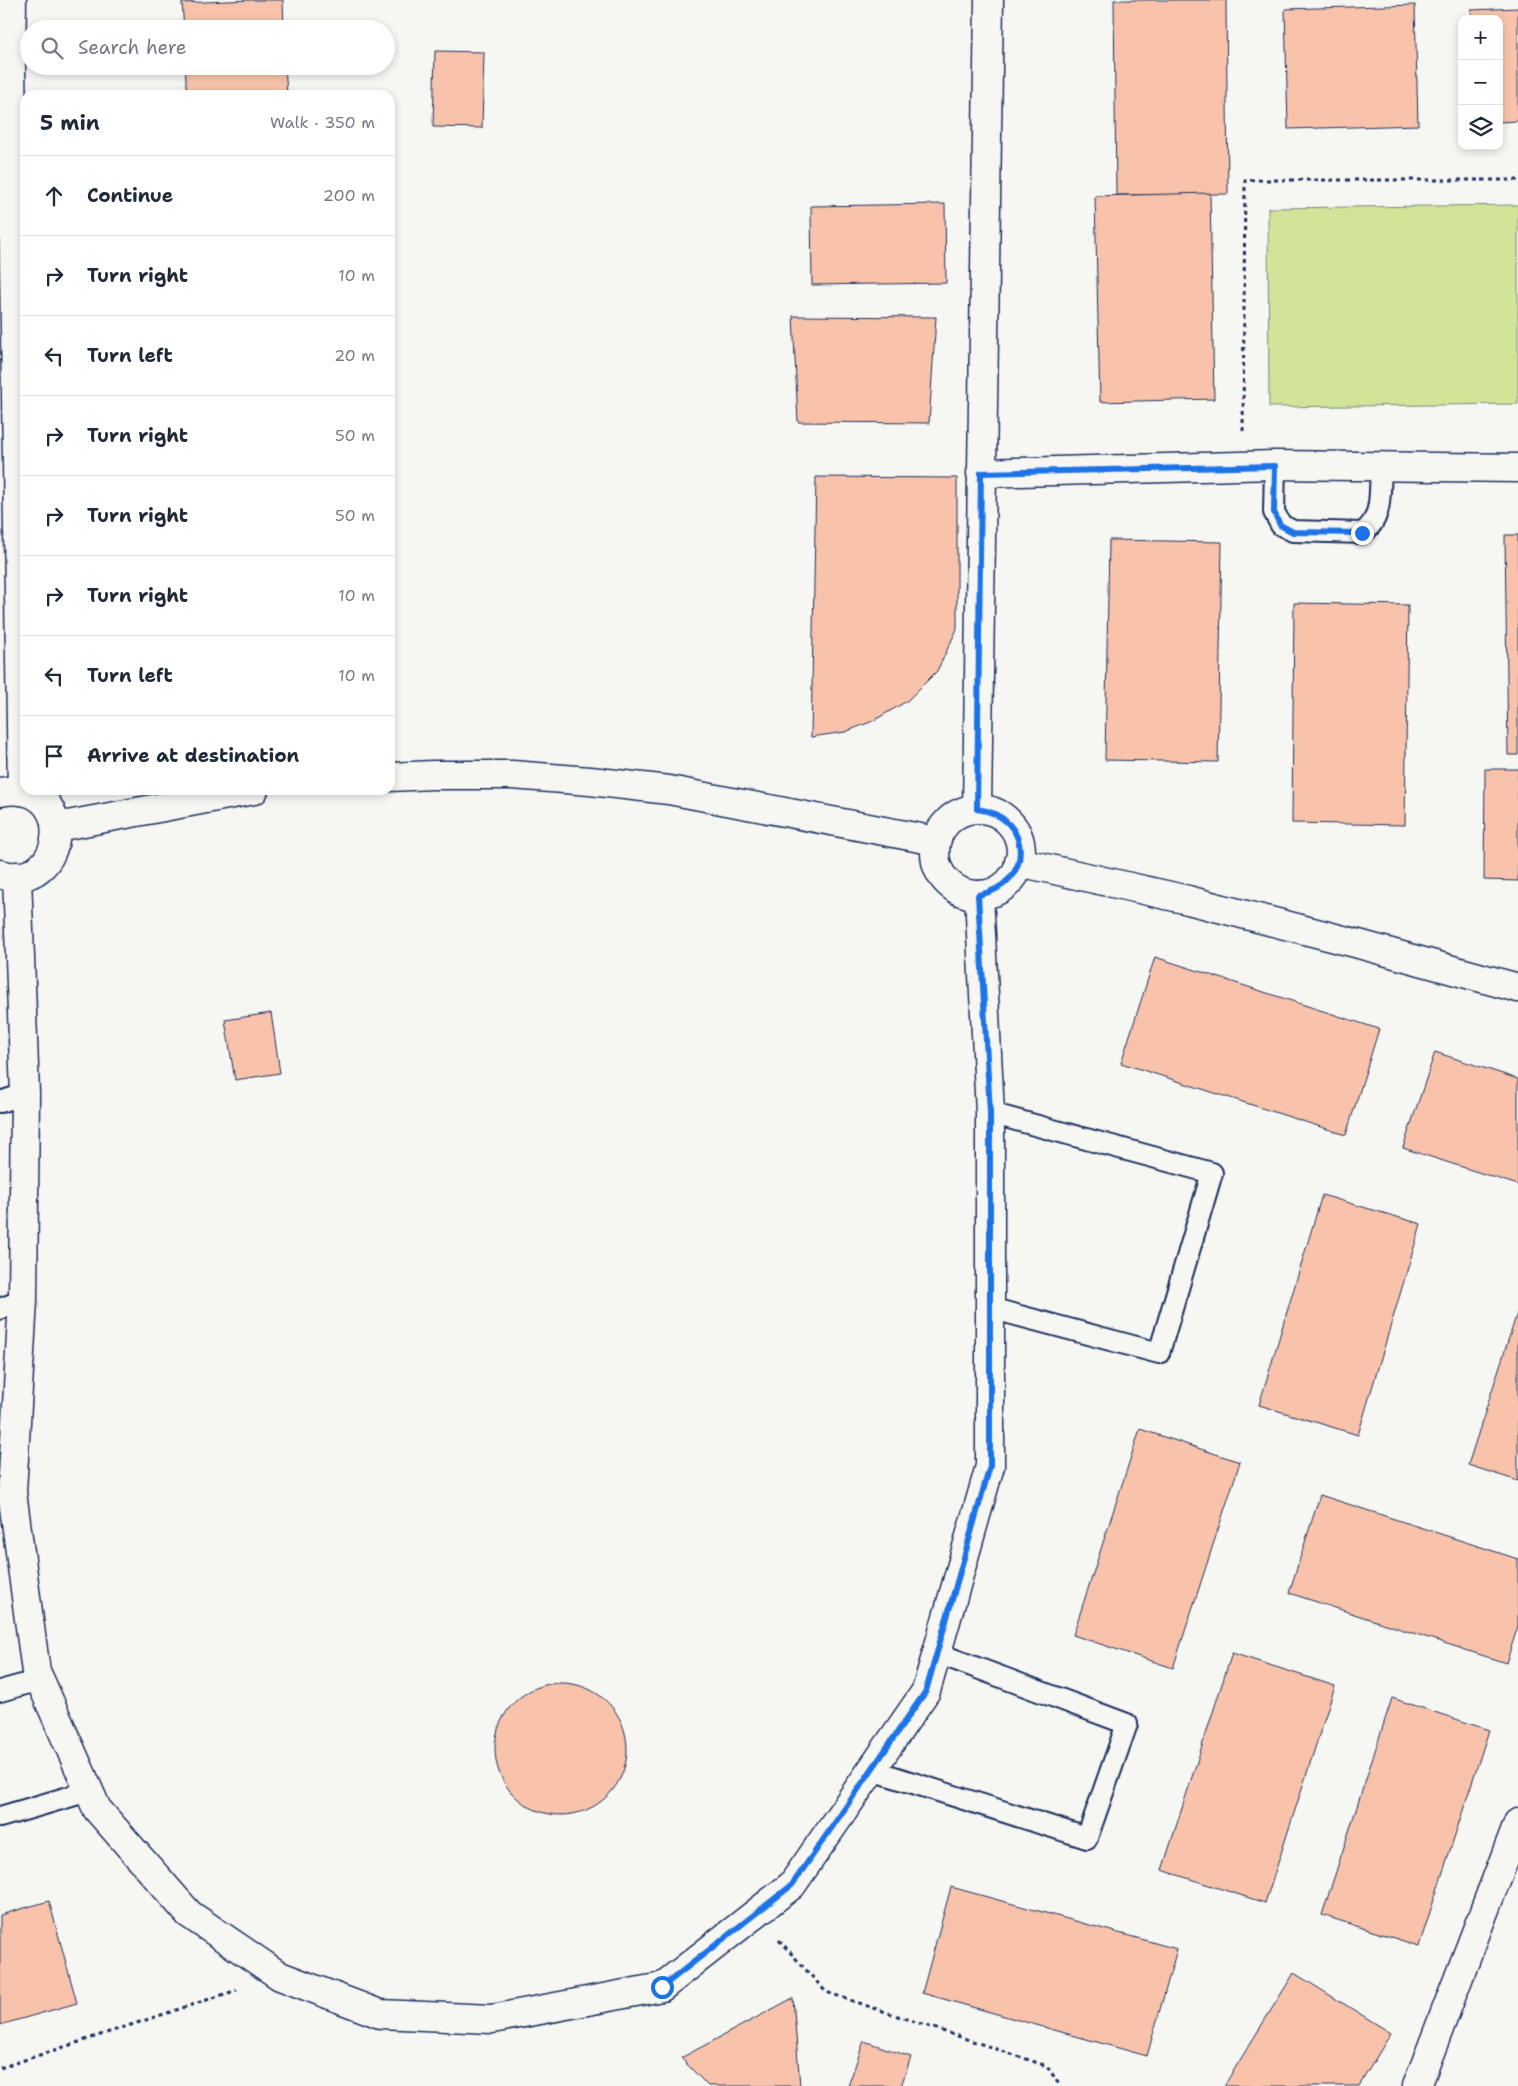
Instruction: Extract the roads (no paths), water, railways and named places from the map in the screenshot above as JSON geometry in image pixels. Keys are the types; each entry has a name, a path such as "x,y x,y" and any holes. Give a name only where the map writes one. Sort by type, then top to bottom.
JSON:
{"street":[{"path":"11,791 12,0"},
{"path":"977,809 989,0"},
{"path":"981,473 1275,466 1518,468"},
{"path":"395,777 433,775 512,776 590,781 669,790 936,841"},
{"path":"34,795 45,803 57,827 56,841 52,854 42,865 31,872 9,875 13,1098 12,1492 36,1672 97,1809 189,1914 280,1976 380,2014 492,2020 662,1987 792,1885 926,1691 990,1466 990,1113 978,895"},
{"path":"57,827 227,795"},
{"path":"977,809 989,810 1001,816 1011,825 1017,836 1020,849 1016,872 1009,882 1000,889 978,895 960,890 944,879 938,868 935,855 936,841 946,822 966,810 977,809"},
{"path":"1019,862 1188,900 1355,942 1518,988"},
{"path":"1417,2086 1518,1823"}],"lane":[{"path":"0,32 11,66"},
{"path":"1275,466 1274,512 1280,525 1293,532 1352,533 1362,533 1377,518 1381,467"},
{"path":"990,1113 1212,1173 1159,1353 990,1308"},
{"path":"872,1770 1086,1838 1127,1724 937,1653"},
{"path":"0,1691 40,1680"},
{"path":"0,1817 89,1791"}]}
